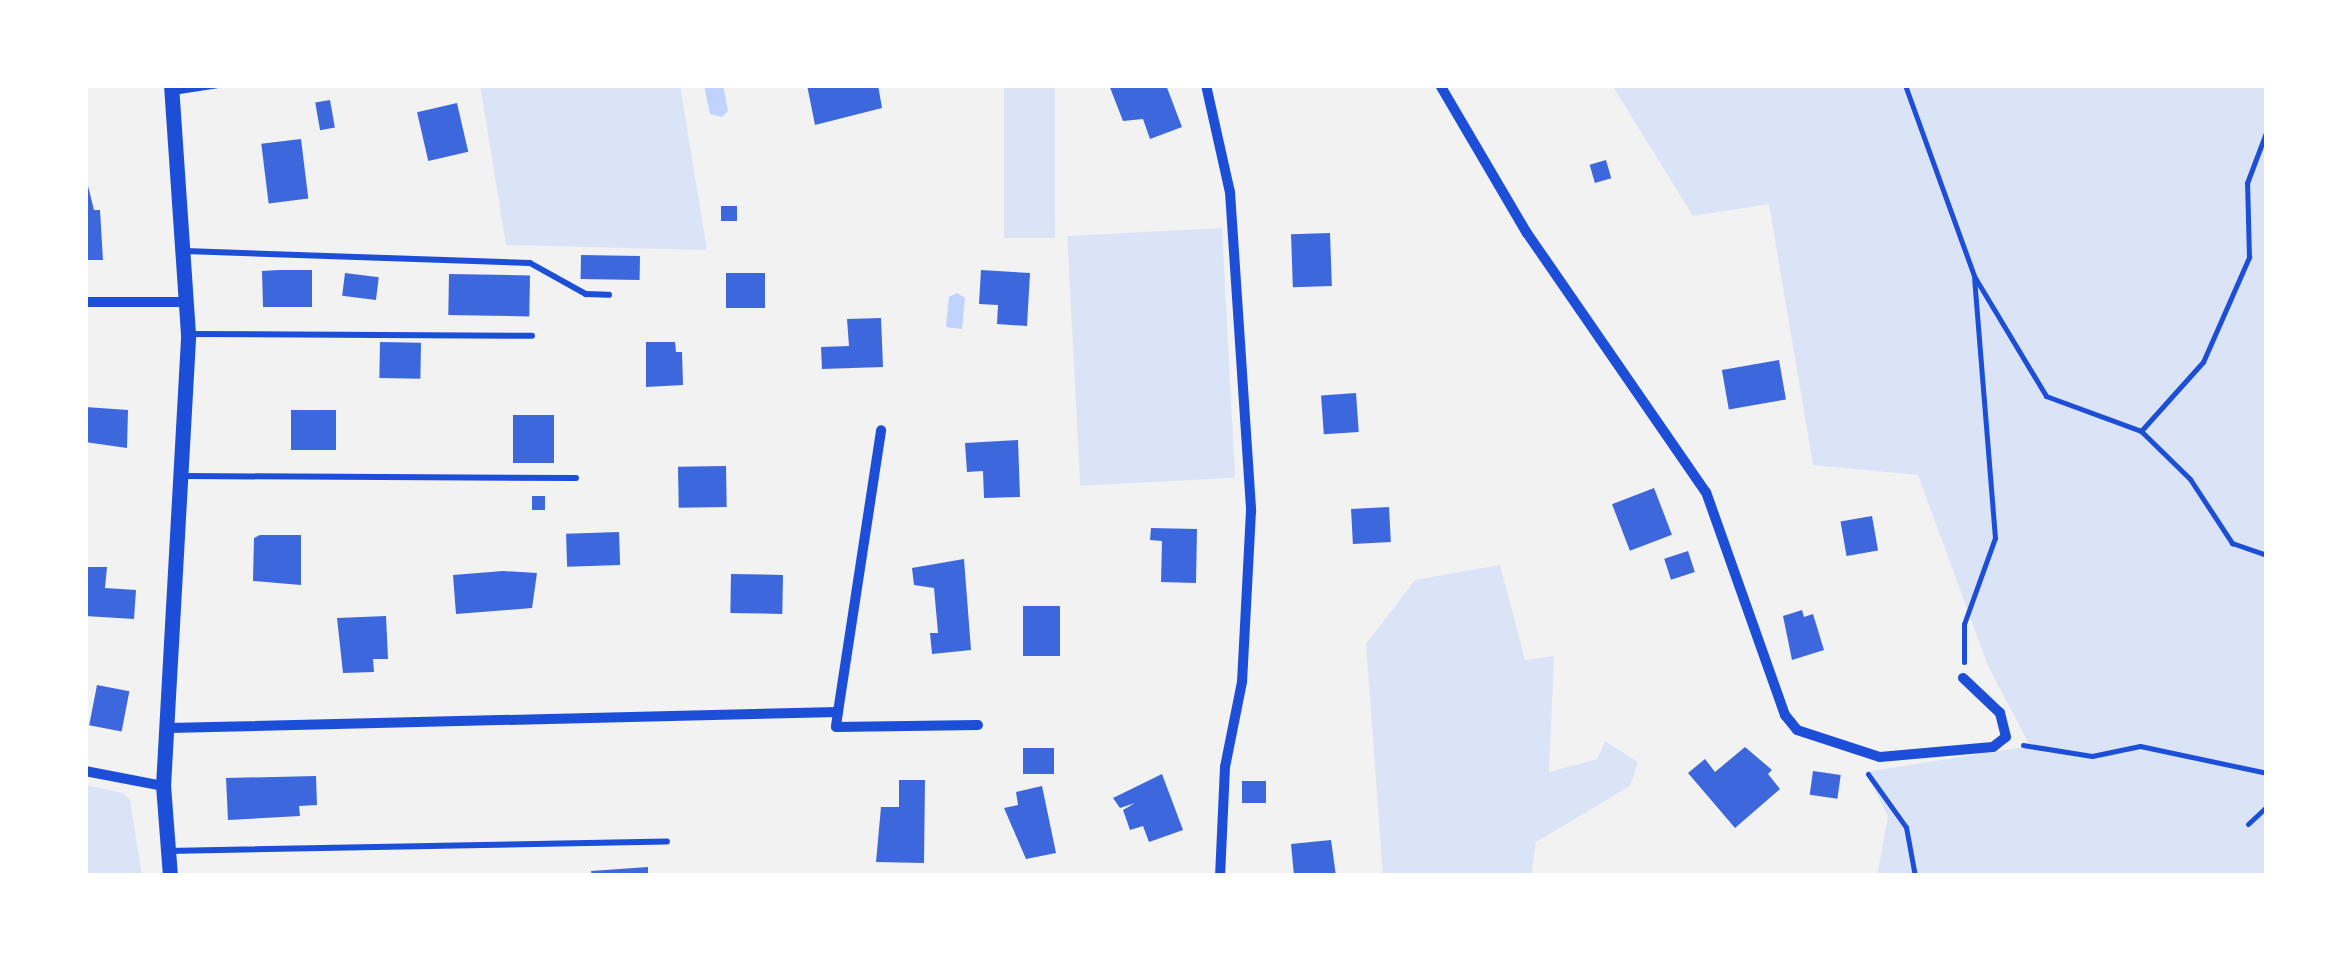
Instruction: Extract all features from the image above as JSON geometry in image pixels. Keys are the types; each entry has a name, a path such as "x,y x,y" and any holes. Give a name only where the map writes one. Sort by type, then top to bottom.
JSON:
{"street":[{"path":"1206,85 1230,192 1251,511 1242,682 1226,767 1220,876"},
{"path":"1440,85 1527,234 1706,492 1785,715 1820,742 1852,751 1901,756 1993,747 2006,737 2000,713 1964,678"},
{"path":"170,876 164,786 188,334 171,88"},
{"path":"85,302 187,302"},
{"path":"881,430 836,727 978,724"},
{"path":"170,728 838,712"},
{"path":"85,771 164,786"}],"lane":[{"path":"171,88 218,85"},
{"path":"185,252 530,263 586,294 609,295"},
{"path":"188,334 532,336"},
{"path":"183,476 576,478"},
{"path":"168,852 667,841"}],"path":[{"path":"1905,85 1974,276 2046,396 2141,431 2190,479 2232,543 2267,555"},
{"path":"2141,431 2204,362 2249,257 2247,182 2267,130"},
{"path":"1964,678 1964,624 1995,538 1974,276"},
{"path":"2006,737 2036,751 2092,756 2140,746 2267,774"},
{"path":"1852,751 1906,827 1915,876"},
{"path":"2248,824 2267,806"}],"shaded area":[{"path":"480,85 680,85 707,250 506,245"},
{"path":"1004,85 1055,85 1055,238 1004,238"},
{"path":"1612,85 2267,85 2267,876 1877,876 1888,816 1865,772 2030,746 1988,666 1918,475 1813,465 1769,204 1693,216"},
{"path":"1222,228 1235,478 1080,486 1067,236"},
{"path":"1500,565 1525,660 1554,656 1549,772 1597,759 1605,741 1638,762 1630,786 1536,842 1531,876 1383,876 1366,644 1415,580"},
{"path":"85,785 123,793 130,800 142,876 85,876"}],"water":[{"path":"704,85 723,85 728,111 722,117 710,114"},
{"path":"957,293 965,298 962,329 946,327 949,297"}],"building":[{"path":"807,85 878,85 882,108 815,125"},
{"path":"1109,85 1166,85 1182,127 1150,139 1143,119 1123,121"},
{"path":"330,100 335,128 320,130 315,103"},
{"path":"457,103 468,152 428,161 417,112"},
{"path":"301,139 308,199 269,203 261,144"},
{"path":"1606,160 1611,178 1595,183 1590,165"},
{"path":"85,174 94,210 100,210 103,260 85,260"},
{"path":"721,206 737,206 737,221 721,221"},
{"path":"1330,233 1332,286 1293,287 1291,234"},
{"path":"581,255 640,256 640,280 581,279"},
{"path":"312,270 312,307 263,307 262,271"},
{"path":"981,270 1030,273 1027,326 997,324 998,305 979,304"},
{"path":"345,273 379,277 376,300 342,296"},
{"path":"726,273 765,273 765,308 726,308"},
{"path":"449,274 530,275 529,316 448,315"},
{"path":"881,318 883,367 822,369 821,347 849,346 847,319"},
{"path":"380,342 421,343 420,379 379,378"},
{"path":"646,342 675,342 676,352 682,352 683,385 646,387"},
{"path":"1779,360 1786,399 1729,409 1722,370"},
{"path":"1356,393 1359,432 1324,434 1321,395"},
{"path":"85,407 128,410 127,448 85,442"},
{"path":"291,410 336,410 336,450 291,450"},
{"path":"513,415 554,415 554,463 513,463"},
{"path":"1018,440 1020,497 984,498 983,471 967,472 965,443"},
{"path":"726,466 727,507 679,508 678,467"},
{"path":"1654,488 1672,535 1630,551 1612,504"},
{"path":"532,496 545,496 545,510 532,510"},
{"path":"1389,507 1391,542 1353,544 1351,509"},
{"path":"1872,516 1878,550 1847,556 1840,522"},
{"path":"1151,528 1197,529 1196,583 1161,582 1162,541 1150,540"},
{"path":"619,532 620,565 567,567 566,534"},
{"path":"301,535 301,585 253,581 254,538"},
{"path":"1688,551 1695,572 1671,580 1664,559"},
{"path":"964,559 971,650 932,654 930,633 938,633 934,588 914,585 912,568"},
{"path":"85,567 107,567 105,588 136,590 134,619 85,616"},
{"path":"537,573 532,608 456,614 453,575"},
{"path":"731,574 783,575 782,614 730,613"},
{"path":"1023,606 1060,606 1060,656 1023,656"},
{"path":"1802,610 1804,617 1813,614 1824,650 1792,660 1783,616"},
{"path":"386,616 388,659 373,659 374,672 343,673 337,618"},
{"path":"97,685 129,691 122,732 89,725"},
{"path":"1745,747 1772,770 1768,774 1780,789 1735,828 1688,773 1705,759 1715,772"},
{"path":"1023,748 1054,748 1054,774 1023,774"},
{"path":"1813,771 1841,775 1837,799 1810,795"},
{"path":"1162,774 1183,830 1149,842 1143,826 1130,830 1123,810 1135,803 1120,808 1113,798"},
{"path":"316,776 317,805 299,806 300,816 228,820 226,778"},
{"path":"899,780 925,780 924,863 876,862 881,807 899,807"},
{"path":"1242,781 1266,781 1266,803 1242,803"},
{"path":"1042,786 1056,853 1026,859 1004,808 1018,805 1016,792"},
{"path":"1331,840 1336,876 1294,876 1291,844"},
{"path":"648,867 648,876 592,876 591,871"}]}
